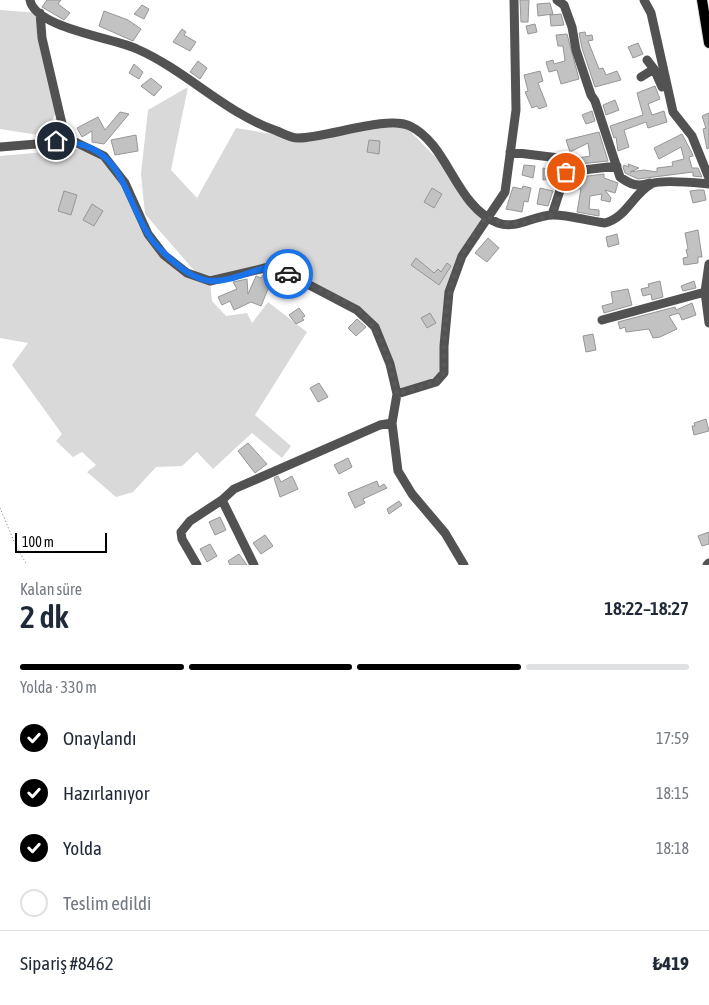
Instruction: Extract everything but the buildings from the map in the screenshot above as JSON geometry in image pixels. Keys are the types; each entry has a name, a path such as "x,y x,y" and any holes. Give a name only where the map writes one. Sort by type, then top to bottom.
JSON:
{"main road":[{"path":"702,0 709,43"}],"street":[{"path":"30,0 40,13 68,29 137,48 164,63 226,106 268,128 296,138 322,136 390,123 410,126 430,142 478,212 496,222 511,225 552,215 605,223 613,221 625,212 639,193 653,183"},
{"path":"397,394 436,382 444,373 444,346 449,292 462,256 487,216 505,192 516,110 514,0"},
{"path":"557,0 564,4 572,27 576,50 620,177 630,184 640,186 653,183 709,184"},
{"path":"644,0 651,13 673,112"},
{"path":"40,13 44,47 63,128 73,141"},
{"path":"647,60 654,69 673,112 692,136 709,178"},
{"path":"641,77 654,69"},
{"path":"56,141 63,128"},
{"path":"0,147 73,141 104,156 125,183 148,234 164,254 187,272 210,281 274,266 357,310 374,327 390,364 397,394 392,423 398,471 412,494 445,533 464,565"},
{"path":"510,152 559,158 566,172 552,215"},
{"path":"566,172 617,166"},
{"path":"709,264 705,292 709,322"},
{"path":"602,320 705,292"},
{"path":"197,565 182,540 181,532 190,522 222,500 234,489 380,425 392,423"},
{"path":"222,500 254,565"}],"path":[{"path":"0,508 16,546 27,565"}],"shaded area":[{"path":"0,10 40,13 58,108 45,136 0,129"},
{"path":"188,87 171,170 197,198 236,128 296,138 357,128 407,128 449,171 483,222 449,292 440,377 397,394 374,327 322,291 274,266 210,281 212,301 226,316 247,313 252,323 268,302 307,332 255,415 291,446 282,458 252,433 213,469 197,452 182,466 156,467 133,492 116,497 87,472 96,465 82,452 73,457 56,441 62,434 12,365 28,343 0,338 0,156 90,148 108,161 164,255 199,276 145,214 141,174 148,110"}],"way so far":[{"path":"288,274 357,310 374,327 390,364 397,394 436,382 444,373 444,346 449,292 462,256 487,216 496,222 511,225 552,215 566,172"}],"route":[{"path":"56,141 73,141 104,156 125,183 148,234 164,254 187,272 210,281 274,266 288,274"}]}
